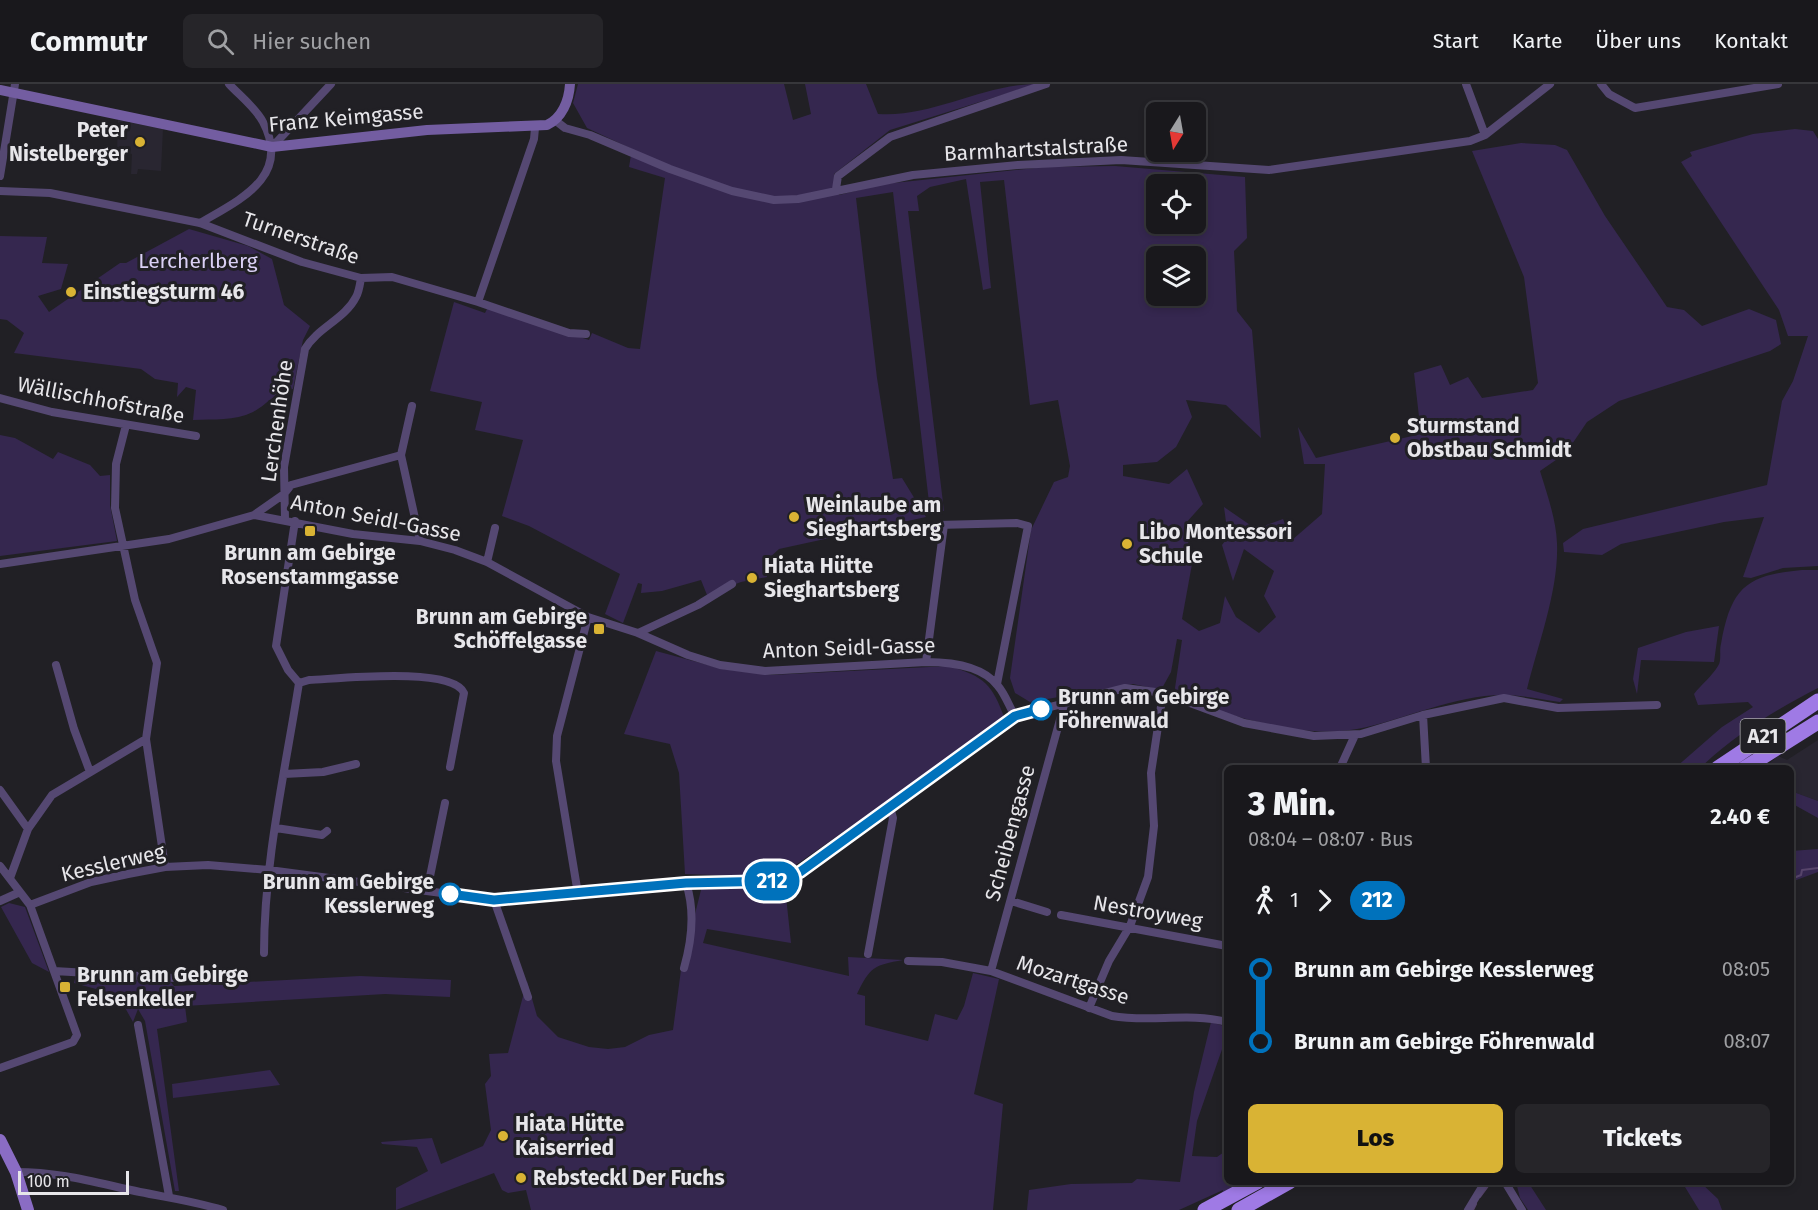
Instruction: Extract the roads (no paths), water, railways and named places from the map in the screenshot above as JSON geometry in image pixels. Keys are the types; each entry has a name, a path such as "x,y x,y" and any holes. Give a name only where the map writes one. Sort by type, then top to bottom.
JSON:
{"highway":[{"name":"A21","path":"1722,765 1818,701"},
{"name":"A21","path":"1750,765 1818,722"},
{"path":"1205,1210 1251,1185"},
{"path":"1239,1210 1284,1185"}],"main road":[{"path":"556,121 566,105 570,84"},
{"name":"Franz Keimgasse","path":"0,90 15,89 272,147 427,130 535,128 556,121"},
{"path":"0,1140 16,1172 28,1210"}],"street":[{"path":"200,223 250,193 268,171 272,147 262,121 229,84"},
{"path":"272,147 330,84"},
{"path":"836,189 838,176 890,136 1046,84"},
{"path":"1466,84 1485,135"},
{"name":"Barmhartstalstraße","path":"556,121 565,128 590,135 670,169 743,193 774,200 798,199 836,189 913,175 1018,165 1121,160 1269,170 1365,158 1470,141 1485,135 1550,84"},
{"path":"1601,84 1609,94 1635,108 1778,84"},
{"path":"0,176 15,89"},
{"path":"478,302 534,139 535,128"},
{"name":"Turnerstraße","path":"0,191 50,193 200,223 302,262 361,278 392,277 478,302 569,333 586,334"},
{"name":"Lerchenhöhe","path":"285,519 284,467 305,349 310,340 341,315 356,297 361,278"},
{"name":"Wällischhofstraße","path":"0,398 52,412 196,436"},
{"path":"412,406 401,455 420,541"},
{"path":"126,425 116,464 115,508 135,600 157,663 146,739 165,867"},
{"path":"254,515 284,494 291,485 401,455"},
{"name":"Anton Seidl-Gasse","path":"0,564 124,548 169,539 254,515 285,519 353,534 420,541 455,549 487,562 588,617 638,633 688,655 720,664 765,670 927,662 950,662 969,667 997,684 1015,716"},
{"path":"264,953 264,909 269,870 299,683 288,670 276,646 295,521"},
{"path":"927,662 940,525 1017,523 1028,526 997,684"},
{"path":"487,562 495,528"},
{"path":"638,633 698,605 732,584"},
{"path":"578,894 556,761 556,744 588,617"},
{"path":"56,665 74,729 90,772"},
{"path":"299,683 309,680 416,676 453,682 461,687 464,693 450,767"},
{"path":"1015,716 1125,688 1163,693 1244,723 1314,736 1354,735 1423,716 1504,698 1558,708 1657,705"},
{"path":"1089,1008 1109,961 1130,926 1148,877 1154,826 1151,773 1163,693"},
{"name":"Scheibengasse","path":"991,971 1064,705"},
{"name":"Kesslerweg","path":"30,904 91,882 165,867 208,865 269,870 494,900 686,883 773,881 800,872 1015,716"},
{"path":"1423,716 1426,765"},
{"path":"1341,765 1354,735"},
{"path":"10,878 28,829 52,795 146,739"},
{"path":"284,774 323,772 356,764"},
{"path":"0,790 28,829"},
{"path":"427,891 445,803"},
{"path":"868,954 893,818 890,807"},
{"path":"276,828 322,835 327,831"},
{"path":"0,866 30,904 77,1035 73,1042 0,1068"},
{"path":"684,968 690,948 692,900 686,883"},
{"path":"0,902 20,892"},
{"path":"494,900 528,997"},
{"path":"1011,900 1047,912"},
{"name":"Nestroyweg","path":"1061,915 1130,926 1224,945"},
{"name":"Mozartgasse","path":"908,962 942,962 991,971 1089,1008 1127,1019 1193,1016 1224,1021"},
{"path":"54,971 175,978"},
{"path":"138,1025 169,1197"},
{"path":"16,1172 50,1172 223,1210"},
{"path":"1468,1210 1483,1185"},
{"path":"1507,1185 1522,1210"}],"waterway":[{"path":"1794,878 1801,875 1802,870 1818,868"},
{"path":"1480,1197 1489,1185"},
{"path":"1473,1210 1476,1204"}],"place":[{"name":"Peter Nistelberger","path":"140,142"},
{"name":"Einstiegsturm 46","path":"71,292"},
{"name":"Sturmstand Obstbau Schmidt","path":"1395,438"},
{"name":"Weinlaube am Sieghartsberg","path":"794,517"},
{"name":"Brunn am Gebirge Rosenstammgasse","path":"310,531"},
{"name":"Libo Montessori Schule","path":"1127,544"},
{"name":"Hiata Hütte Sieghartsberg","path":"752,578"},
{"name":"Brunn am Gebirge Schöffelgasse","path":"599,629"},
{"name":"Brunn am Gebirge Föhrenwald","path":"1041,709"},
{"name":"Brunn am Gebirge Kesslerweg","path":"450,894"},
{"name":"Brunn am Gebirge Felsenkeller","path":"65,987"},
{"name":"Hiata Hütte Kaiserried","path":"503,1136"},
{"name":"Rebsteckl Der Fuchs","path":"521,1178"}],"park label":[{"name":"Lercherlberg","path":"198,261"}]}
